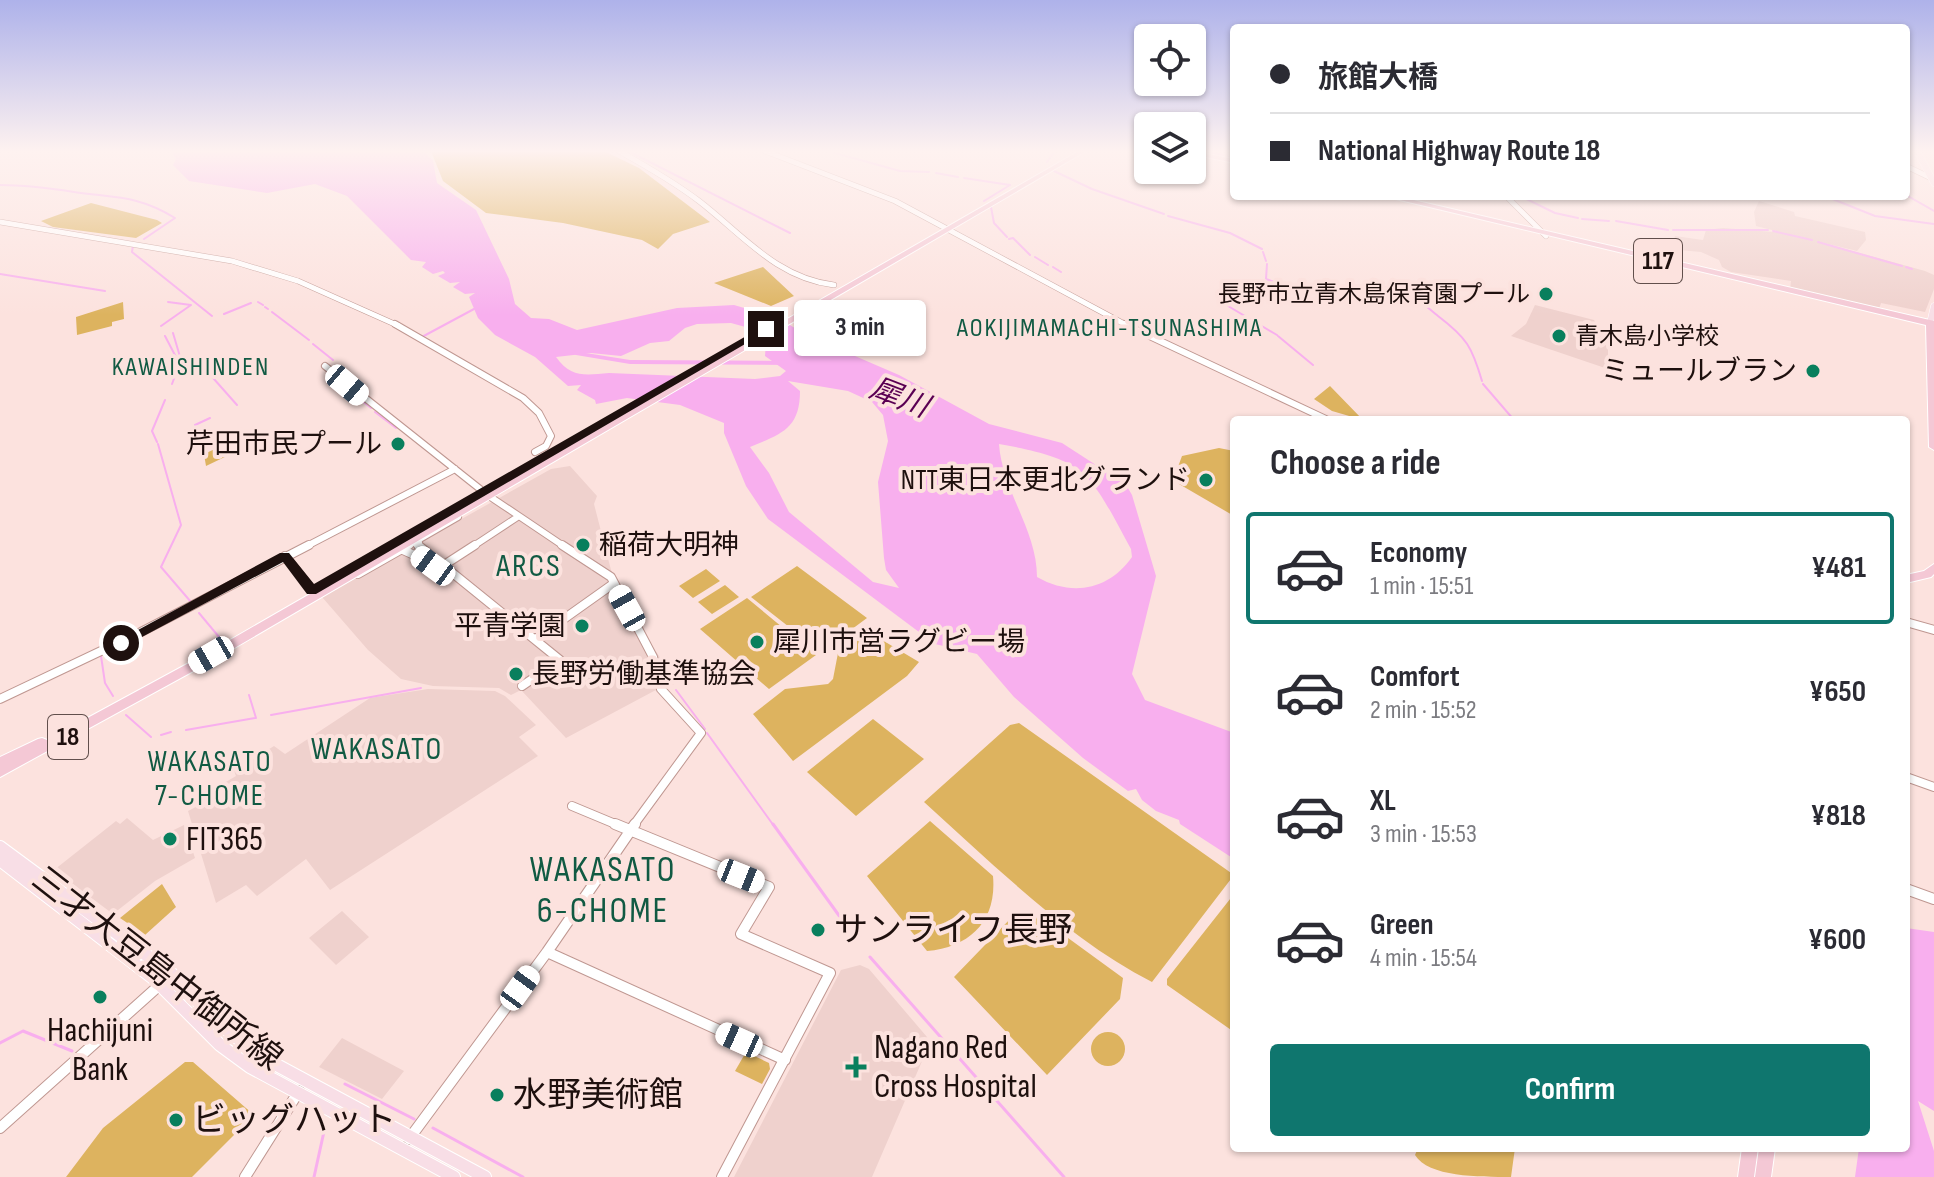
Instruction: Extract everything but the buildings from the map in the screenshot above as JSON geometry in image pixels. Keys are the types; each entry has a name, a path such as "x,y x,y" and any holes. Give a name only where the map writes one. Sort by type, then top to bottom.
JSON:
{"highway":[{"name":"18","path":"2,773 981,206"},
{"name":"18","path":"947,226 983,206"},
{"name":"117","path":"1426,206 1932,323"},
{"path":"1932,323 1934,447"},
{"name":"18","path":"314,593 347,577 576,442"},
{"path":"1910,578 1932,573"},
{"path":"1910,584 1932,573"},
{"name":"18","path":"2,773 94,729 216,650"},
{"path":"1746,1177 1749,1152"},
{"path":"1763,1177 1766,1152"}],"main road":[{"path":"1932,323 1934,306"},
{"name":"三才大豆島中御所線","path":"0,847 172,974 235,1037 301,1087"},
{"name":"三才大豆島中御所線","path":"0,860 161,984 220,1045 250,1067 301,1087 407,1142 485,1177"},
{"name":"三才大豆島中御所線","path":"407,1142 454,1177"}],"street":[{"path":"705,206 787,270 822,285 834,285"},
{"path":"905,206 1125,325 1319,416"},
{"path":"1516,206 1546,236"},
{"path":"0,222 168,248 266,271 312,287 396,327 523,398 539,413 551,436 546,446 535,452"},
{"path":"325,366 400,429 480,489"},
{"path":"0,699 141,632 455,469"},
{"path":"407,1142 547,952 629,831 701,733 661,689 653,657 611,577 492,498"},
{"path":"347,577 419,542 475,503"},
{"path":"403,550 411,550 433,566 441,567 519,516"},
{"path":"419,542 418,547 441,567 537,638 560,660 522,686"},
{"path":"285,556 314,593"},
{"path":"537,638 613,584"},
{"path":"1910,623 1934,630"},
{"path":"1910,778 1934,787"},
{"path":"572,806 769,887 741,934 830,973 722,1177"},
{"path":"1910,890 1934,899"},
{"path":"547,952 785,1060"},
{"path":"0,1128 172,974"},
{"path":"245,1177 301,1087"}],"shaded area":[{"path":"83,206 102,206 162,223 136,238 53,227 41,221"},
{"path":"476,206 689,206 710,222 673,234 658,249 642,240 563,223 486,213"},
{"path":"1757,206 1775,206 1794,212 1795,216 1865,232 1866,240 1857,251 1756,226 1754,212"},
{"path":"1723,228 1788,233 1925,271 1934,275 1934,289 1925,312 1881,303 1879,309 1790,290 1791,281 1731,272 1722,267 1719,260 1701,252 1669,249 1668,239 1674,240 1675,236 1703,240 1706,230"},
{"path":"763,267 794,296 771,306 714,283"},
{"path":"123,302 124,319 112,322 112,326 77,335 76,317"},
{"name":"青木島小学校","path":"1535,305 1594,320 1608,345 1608,369 1511,336 1526,324"},
{"path":"1330,386 1359,416 1332,411 1314,399"},
{"path":"250,433 254,443 206,466 204,454"},
{"name":"NTT東日本更北グランド","path":"1219,448 1230,450 1230,514 1179,484 1175,475 1182,456"},
{"path":"570,466 597,496 594,504 611,570 643,632 677,683 654,691 566,738 521,690 511,695 499,688 433,686 401,679 368,650 322,597 551,469"},
{"path":"797,566 867,618 821,652 751,597"},
{"path":"706,569 720,581 693,598 679,586"},
{"path":"725,585 739,597 712,614 698,602"},
{"name":"犀川市営ラグビー場","path":"747,598 816,655 769,689 700,629"},
{"path":"867,631 919,662 907,676 793,761 753,714 785,689 828,684 833,679 838,653"},
{"path":"428,689 495,691 505,696 536,725 519,737 538,756 330,890 306,859 257,896 246,885 216,903 188,811 217,796 214,789 236,776 234,771 274,746 285,754 370,698"},
{"path":"873,719 924,759 856,816 807,772"},
{"path":"1019,723 1230,872 1230,880 1152,982 1090,944 1061,922 924,802 1010,725"},
{"path":"127,818 153,840 184,825 195,858 155,881 113,914 54,870 116,821 120,824"},
{"path":"930,821 993,876 993,892 985,918 968,937 956,944 927,951 867,876"},
{"path":"162,884 176,907 145,935 120,918"},
{"path":"1230,899 1230,1029 1167,985 1167,979"},
{"path":"342,911 369,937 336,965 309,938"},
{"path":"1031,911 1123,978 1120,999 1047,1075 954,977 1013,916"},
{"name":"Nagano Red Cross Hospital","path":"860,965 869,969 927,1037 929,1045 872,1177 734,1177 841,970"},
{"path":"1108,1032 1120,1037 1125,1049 1120,1061 1108,1066 1096,1061 1091,1049 1096,1037"},
{"path":"342,1038 404,1071 382,1099 319,1067"},
{"path":"746,1052 769,1063 770,1069 762,1084 735,1071"},
{"name":"ビッグハット","path":"185,1062 193,1062 254,1115 192,1177 66,1177 103,1128"},
{"path":"1416,1152 1514,1152 1511,1177 1443,1172 1431,1168 1415,1155"}],"water":[{"path":"357,206 470,206 476,210 509,279 515,304 531,318 549,319 577,330 677,308 734,305 779,318 804,334 899,375 989,424 1062,443 1116,478 1122,478 1132,495 1156,576 1132,674 1145,700 1230,732 1230,856 1180,824 1179,820 1156,811 1142,800 1136,789 1128,791 1083,758 1014,697 977,654 935,644 768,519 746,486 724,433 724,423 680,405 627,398 596,404 595,400 577,390 581,385 568,386 535,357 495,335 478,318 469,297 475,293 465,294 453,287 460,282 450,283 438,276 445,273 443,271 433,274 422,267 426,262 411,260","holes":["731,323 749,328 766,343 765,356 786,371 780,376 755,379 586,374 567,369 556,357 591,353 621,356 650,343 669,341 685,328 697,324","788,381 848,391 872,402 883,415 888,441 878,482 884,558 886,570 899,588 873,582 789,512 769,473 750,447 779,434 797,414 800,391","999,444 1052,456 1083,474 1095,486 1131,549 1132,557 1123,568 1112,577 1089,587 1063,587 1037,577 1031,543 1006,478"]},
{"path":"1910,929 1934,932 1934,1111 1918,1101 1934,1151 1934,1177 1855,1177 1858,1152 1910,1152"}],"waterway":[{"path":"144,239 175,218 151,206"},
{"path":"737,206 790,233"},
{"path":"1141,206 1164,214"},
{"path":"1540,206 1578,218"},
{"path":"1850,206 1875,216 1934,224"},
{"path":"1925,206 1934,211"},
{"path":"991,207 994,223 1007,237"},
{"path":"1168,216 1230,233 1262,249"},
{"path":"1582,219 1609,221"},
{"path":"1616,221 1668,230"},
{"path":"1673,230 1768,230"},
{"path":"1773,231 1812,240"},
{"path":"1009,239 1013,238 1030,255"},
{"path":"1818,242 1902,266"},
{"path":"133,245 132,252 212,316"},
{"path":"1263,252 1266,261"},
{"path":"1035,257 1048,265"},
{"path":"1267,264 1266,279 1282,284 1376,286 1412,296 1462,337 1471,351 1482,381"},
{"path":"1053,267 1061,272"},
{"path":"1906,267 1912,269"},
{"path":"0,274 105,291"},
{"path":"161,326 191,305 168,302"},
{"path":"258,302 263,305"},
{"path":"224,314 251,303"},
{"path":"1228,306 1277,335"},
{"path":"420,338 474,309"},
{"path":"272,312 309,340"},
{"path":"172,384 181,360 173,333"},
{"path":"165,336 177,359"},
{"path":"1278,336 1313,365"},
{"path":"313,344 333,360"},
{"name":"犀川","path":"576,353 630,362 791,363"},
{"path":"174,369 177,361"},
{"path":"206,370 237,405"},
{"path":"341,383 371,408"},
{"path":"1483,384 1511,416"},
{"path":"157,442 152,431 165,400"},
{"path":"375,412 396,428"},
{"path":"195,425 210,418"},
{"path":"158,444 181,525 161,567 191,602"},
{"path":"199,613 219,637"},
{"path":"101,656 105,683 113,696"},
{"path":"271,715 421,688"},
{"path":"676,690 705,729"},
{"path":"249,695 256,718"},
{"path":"126,715 151,737"},
{"path":"186,730 255,718"},
{"path":"161,735 171,732"},
{"path":"707,733 774,826"},
{"path":"773,824 848,928"},
{"path":"870,957 1064,1177"},
{"path":"0,1043 23,1031 72,1051"},
{"path":"345,1084 414,1119"},
{"path":"314,1177 325,1127"},
{"path":"433,1128 523,1177"}],"place":[{"name":"長野市立青木島保育園プール","path":"1546,294"},
{"name":"青木島小学校","path":"1559,336"},
{"name":"ミュールブラン","path":"1813,371"},
{"name":"芹田市民プール","path":"398,444"},
{"name":"NTT東日本更北グランド","path":"1206,480"},
{"name":"稲荷大明神","path":"583,545"},
{"name":"平青学園","path":"582,626"},
{"name":"犀川市営ラグビー場","path":"757,642"},
{"name":"長野労働基準協会","path":"516,674"},
{"name":"FIT365","path":"170,839"},
{"name":"サンライフ長野","path":"818,930"},
{"name":"Hachijuni Bank","path":"100,997"},
{"name":"Nagano Red Cross Hospital","path":"856,1067"},
{"name":"水野美術館","path":"497,1095"},
{"name":"ビッグハット","path":"176,1120"}],"district":[{"name":"AOKIJIMAMACHI-TSUNASHIMA","path":"1110,328"},
{"name":"KAWAISHINDEN","path":"191,367"},
{"name":"ARCS","path":"529,566"},
{"name":"WAKASATO","path":"377,749"},
{"name":"WAKASATO 7-CHOME","path":"210,779"},
{"name":"WAKASATO 6-CHOME","path":"603,890"}],"route":[{"path":"121,643 285,556 312,591 766,329"}]}
